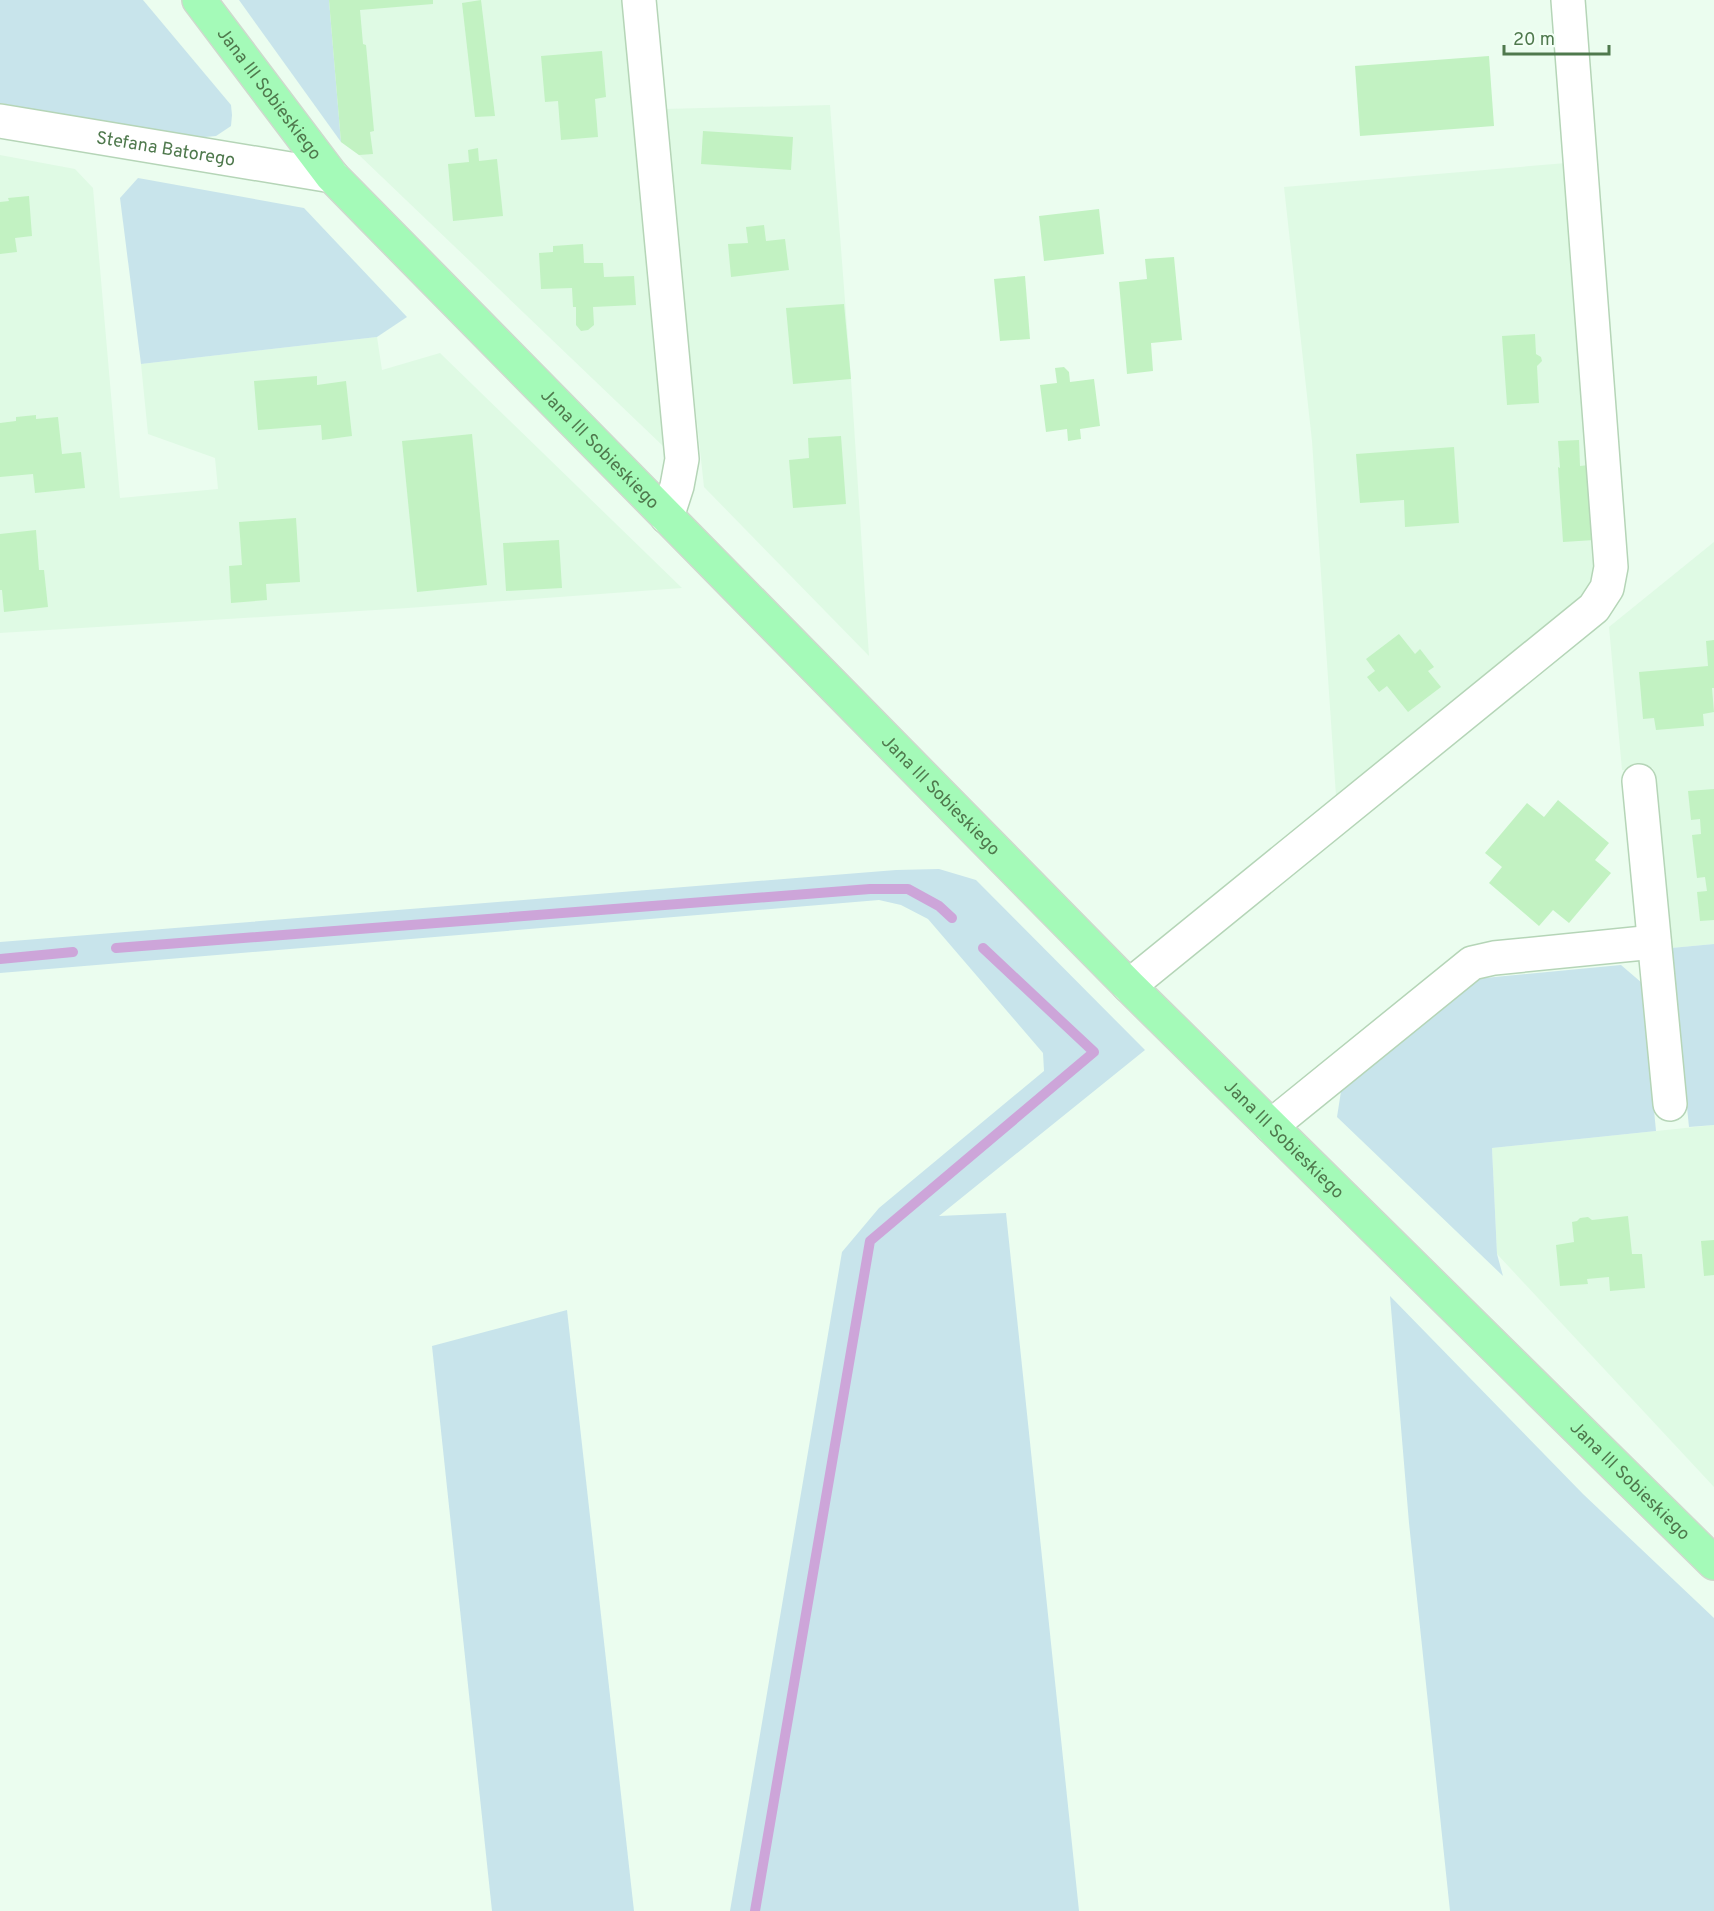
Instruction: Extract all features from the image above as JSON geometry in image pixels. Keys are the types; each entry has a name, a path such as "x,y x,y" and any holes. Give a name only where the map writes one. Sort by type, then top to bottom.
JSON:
{"main road":[{"name":"Jana III Sobieskiego","path":"199,0 332,176 1130,986 1714,1563"}],"street":[{"path":"639,0 682,459 677,486 667,517"},
{"path":"1130,986 1594,609 1607,588 1611,567 1568,0"},
{"name":"Stefana Batorego","path":"0,121 332,176"},
{"path":"1639,781 1670,1104"},
{"path":"1271,1126 1472,963 1494,958 1654,942"}],"shaded area":[{"path":"0,0 143,0 231,105 231,126 216,136 195,138 0,103"},
{"path":"239,0 329,0 341,142"},
{"path":"329,0 625,0 663,446 359,155 341,142"},
{"path":"830,105 869,656 704,487 663,109"},
{"path":"0,155 75,169 93,188 120,498 218,489 215,458 148,434 141,364 377,337 382,370 440,353 682,588 408,608 0,633"},
{"path":"1566,163 1597,568 1578,605 1336,796 1312,441 1284,187"},
{"path":"138,178 304,208 407,317 377,337 141,364 120,198"},
{"path":"1714,542 1714,944 1671,948 1653,768 1622,770 1609,627"},
{"path":"939,869 976,880 1145,1050 939,1216 1006,1213 1079,1911 730,1911 842,1252 879,1208 1044,1071 1043,1053 928,919 901,905 879,900 0,973 0,942 896,870"},
{"path":"1714,944 1714,1125 1689,1127 1671,948"},
{"path":"1621,965 1642,983 1656,1131 1492,1148 1497,1254 1503,1276 1337,1117 1342,1085 1474,979"},
{"path":"1714,1125 1714,1487 1497,1254 1492,1148"},
{"path":"1390,1296 1583,1494 1714,1618 1714,1911 1450,1911 1409,1523"},
{"path":"567,1310 634,1911 492,1911 432,1346"}],"building":[{"path":"329,0 433,0 433,4 360,10 363,44 366,45 374,131 370,132 373,154 359,155 341,142"},
{"path":"481,0 495,116 475,117 462,3"},
{"path":"602,51 606,97 595,99 598,137 561,140 558,101 545,102 541,56"},
{"path":"1489,56 1494,126 1360,136 1355,66"},
{"path":"703,131 793,137 791,170 701,164"},
{"path":"478,148 479,161 497,159 503,216 453,221 448,164 469,162 468,150"},
{"path":"29,196 32,236 15,238 17,252 0,254 0,202 9,201 8,198"},
{"path":"1099,209 1104,254 1044,261 1039,216"},
{"path":"764,225 766,241 785,239 789,270 731,277 728,244 748,243 746,227"},
{"path":"583,244 584,263 603,263 604,277 634,276 636,305 593,307 594,325 588,330 581,331 576,325 576,307 573,307 572,288 541,289 539,253 553,252 553,246"},
{"path":"1174,257 1182,340 1151,343 1153,371 1127,374 1119,282 1147,279 1145,259"},
{"path":"1025,276 1030,339 1000,341 994,279"},
{"path":"844,304 851,379 793,384 786,308"},
{"path":"1535,334 1536,354 1541,357 1542,361 1537,366 1539,403 1507,405 1502,336"},
{"path":"1064,367 1069,372 1070,382 1094,379 1100,426 1080,429 1081,439 1068,441 1067,429 1046,432 1040,385 1057,383 1055,368"},
{"path":"317,376 317,385 346,381 352,436 322,440 321,425 258,430 254,381"},
{"path":"36,415 36,419 58,417 62,454 81,452 85,488 35,493 33,474 0,477 0,423 16,421 16,417"},
{"path":"472,434 487,585 417,592 402,441"},
{"path":"841,436 846,504 793,508 789,460 809,458 808,438"},
{"path":"1579,440 1580,466 1589,465 1594,540 1563,542 1558,441"},
{"path":"1454,447 1459,523 1405,527 1404,500 1360,503 1356,454"},
{"path":"296,518 300,582 266,584 267,600 231,603 229,566 242,565 239,522"},
{"path":"36,530 39,570 44,570 48,607 4,612 2,590 0,590 0,534"},
{"path":"559,540 562,588 506,591 503,543"},
{"path":"1399,634 1415,654 1420,649 1434,667 1428,671 1441,687 1408,712 1387,686 1379,692 1367,677 1375,671 1366,659"},
{"path":"1714,640 1714,688 1712,688 1714,712 1703,714 1704,726 1656,730 1654,718 1643,719 1639,672 1708,666 1706,641"},
{"path":"1714,789 1714,920 1700,921 1697,892 1707,891 1705,877 1697,878 1692,835 1701,834 1700,819 1691,820 1688,791"},
{"path":"1558,800 1609,843 1595,860 1611,873 1569,923 1553,910 1539,926 1489,883 1502,867 1485,853 1527,803 1544,817"},
{"path":"1628,1216 1632,1254 1642,1254 1645,1288 1610,1291 1609,1277 1587,1279 1588,1284 1560,1286 1556,1245 1574,1242 1572,1222 1588,1217 1592,1220"},
{"path":"1714,1240 1714,1275 1704,1276 1701,1241"}],"waterway":[{"path":"116,948 870,889 908,889 939,906 952,918"},
{"path":"755,1911 870,1241 1094,1052 983,948"},
{"path":"0,959 73,952"}]}
